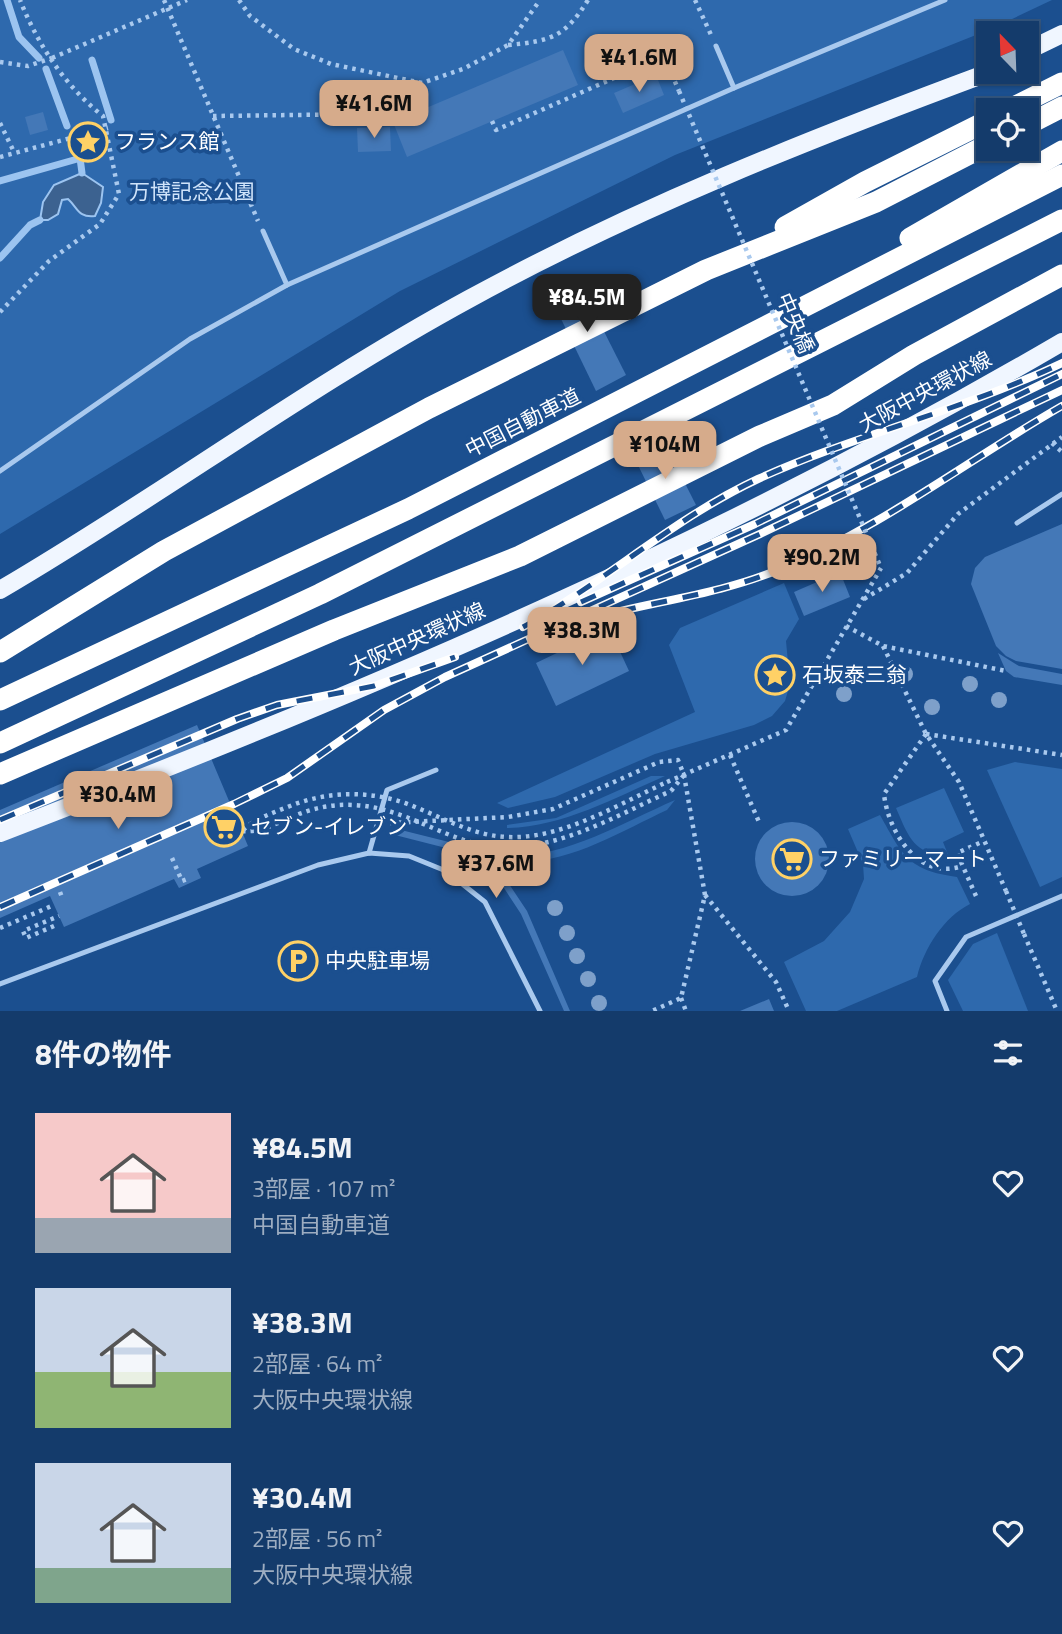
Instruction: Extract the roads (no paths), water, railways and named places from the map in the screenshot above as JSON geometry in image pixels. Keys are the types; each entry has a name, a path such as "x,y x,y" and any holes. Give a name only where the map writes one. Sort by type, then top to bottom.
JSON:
{"highway":[{"path":"1032,98 1062,83"},
{"path":"1039,119 1062,107"},
{"path":"0,652 164,551 314,469 706,270 865,182 976,126"},
{"path":"706,270 876,202 976,151"},
{"path":"703,359 1062,151"},
{"name":"中国自動車道","path":"0,700 408,509 1062,175"},
{"path":"0,743 320,594 1062,220"},
{"path":"0,774 334,630 520,556 760,436 834,405 914,355 1062,275"}],"main road":[{"path":"1040,45 1062,34"},
{"path":"1040,53 1062,45"},
{"path":"0,590 86,540 281,410 467,300 592,235 680,196 976,75"},
{"name":"大阪中央環状線","path":"0,833 303,714 623,571 954,405 1062,342"}],"lane":[{"path":"0,471 190,339 287,285 734,88 945,0"},
{"path":"716,46 734,88"},
{"path":"263,231 287,285"},
{"path":"1017,523 1062,494"},
{"path":"369,853 387,790 436,771"},
{"path":"0,984 318,865 369,853 409,856 446,871 485,902 540,1011"},
{"path":"947,1011 935,981 966,937 1062,896"}],"waterway":[{"path":"7,0 19,37 39,58"},
{"path":"92,60 111,120"},
{"path":"46,69 67,126"},
{"path":"0,181 95,154"},
{"path":"80,158 82,173"},
{"path":"0,258 30,225 40,220"}],"railway":[{"path":"523,627 582,591 697,512 758,479 833,448 987,395 1062,363"},
{"path":"581,602 755,524 1062,374"},
{"path":"0,907 287,778 384,710 445,677 760,534 1062,390"},
{"path":"589,619 710,592 780,569 889,514 1062,406"},
{"path":"0,820 237,719 277,705 374,686 455,657"}],"place":[{"name":"フランス館","path":"88,142"},
{"name":"石坂泰三翁","path":"775,675"},
{"name":"セブン-イレブン","path":"224,827"},
{"name":"ファミリーマート","path":"792,859"},
{"name":"中央駐車場","path":"298,961"}],"park label":[{"name":"万博記念公園","path":"192,192"}]}
